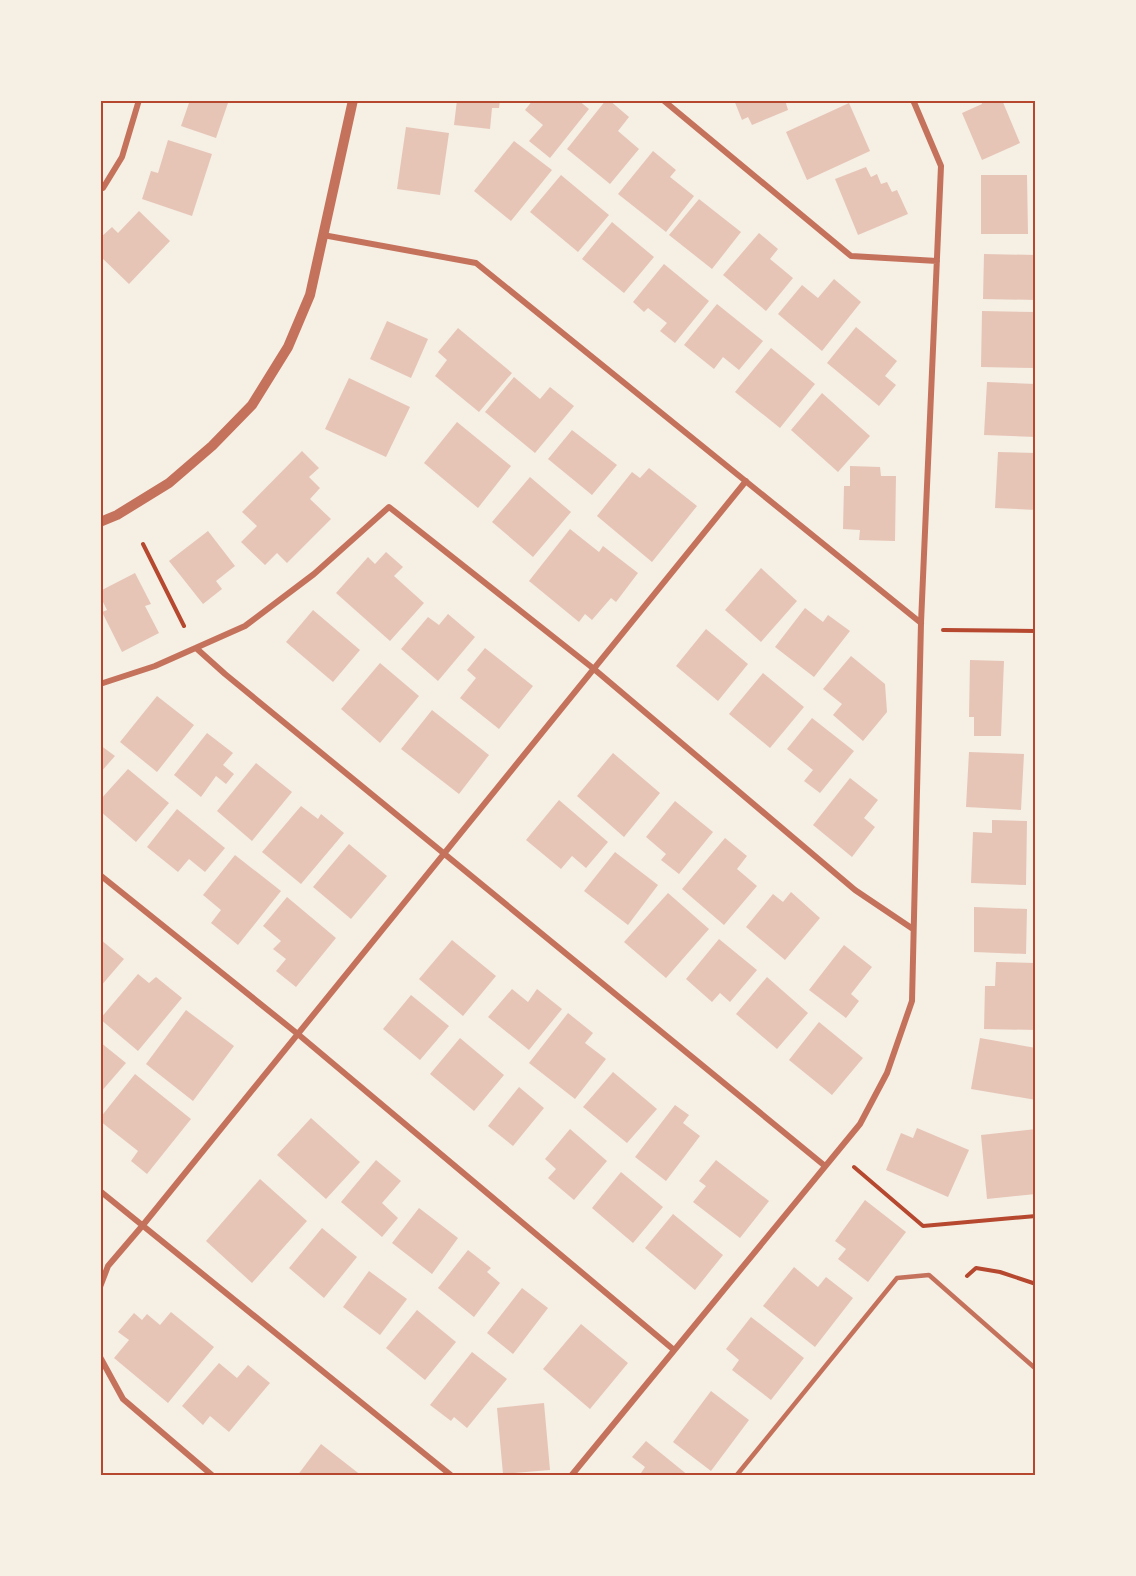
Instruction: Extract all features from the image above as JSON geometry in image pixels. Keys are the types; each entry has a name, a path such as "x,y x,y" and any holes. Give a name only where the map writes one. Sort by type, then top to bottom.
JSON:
{"street":[{"path":"100,189 103,188 122,156 139,100"},
{"path":"100,522 117,515 169,483 212,446 252,405 288,347 310,295 353,100"},
{"path":"663,100 851,256 937,261"},
{"path":"571,1476 860,1124 888,1073 912,1001 921,623 941,166 913,100"},
{"path":"323,235 476,263 921,623"},
{"path":"100,1287 108,1266 746,482"},
{"path":"100,684 155,666 244,626 314,574 389,507 594,669 855,890 914,929"},
{"path":"196,648 825,1166"},
{"path":"100,875 298,1035 674,1350"},
{"path":"100,1191 452,1476"},
{"path":"100,1357 123,1399 213,1476"}],"lane":[{"path":"736,1476 897,1278 929,1275 1035,1369"}],"path":[{"path":"143,544 184,625"},
{"path":"962,630 1035,631"},
{"path":"837,1153 922,1226 1035,1216"},
{"path":"949,1293 976,1268 1000,1272 1035,1284"}],"building":[{"path":"190,100 229,100 216,138 181,126"},
{"path":"457,100 500,100 499,108 492,108 490,129 454,125"},
{"path":"533,100 578,100 589,109 550,158 529,141 543,125 525,110"},
{"path":"606,100 629,117 618,131 639,149 610,184 567,149"},
{"path":"734,100 785,100 788,110 752,125 748,117 742,120"},
{"path":"981,100 1002,100 1020,143 982,160 962,113 982,104"},
{"path":"849,103 870,151 807,180 786,132"},
{"path":"406,127 449,133 440,195 397,189"},
{"path":"168,140 212,154 192,216 142,199 151,171 158,173"},
{"path":"514,141 552,170 511,221 474,191"},
{"path":"653,151 676,170 670,177 694,196 666,232 618,194"},
{"path":"866,167 871,177 877,174 881,184 887,182 892,192 897,190 908,214 858,235 835,179"},
{"path":"561,175 609,215 578,252 530,212"},
{"path":"981,175 1027,175 1028,234 981,234"},
{"path":"699,199 741,232 712,269 669,235"},
{"path":"139,211 170,241 129,284 100,256 100,238 112,227 118,233"},
{"path":"612,222 654,257 624,293 582,259"},
{"path":"759,233 778,249 770,259 793,278 766,311 723,275"},
{"path":"984,254 1036,255 1036,300 983,299"},
{"path":"664,264 709,301 675,343 660,331 667,323 648,308 644,312 633,302"},
{"path":"834,279 861,302 822,351 778,314 802,285 818,298"},
{"path":"717,304 763,341 739,370 723,357 714,369 684,345"},
{"path":"982,311 1036,312 1036,368 981,367"},
{"path":"387,321 428,339 411,378 370,359"},
{"path":"856,327 897,361 885,376 896,385 879,406 827,363"},
{"path":"458,328 512,373 479,412 435,376 447,360 438,352"},
{"path":"771,348 815,384 780,428 735,392"},
{"path":"514,377 540,399 550,387 574,406 535,453 485,412"},
{"path":"349,378 410,407 386,457 325,429"},
{"path":"987,382 1036,384 1036,437 984,435"},
{"path":"822,393 870,436 838,472 791,430"},
{"path":"457,422 511,466 478,508 424,463"},
{"path":"572,430 617,465 592,495 548,459"},
{"path":"302,451 319,468 309,477 320,488 310,499 331,519 287,563 277,553 265,565 241,542 257,526 242,512"},
{"path":"998,452 1036,453 1036,510 995,508"},
{"path":"850,466 880,467 881,476 896,476 895,541 859,540 860,530 843,529 844,486 850,486"},
{"path":"649,468 697,506 652,562 597,516 632,472 640,478"},
{"path":"530,477 571,512 533,557 492,522"},
{"path":"570,529 599,552 603,546 638,573 616,602 611,598 592,620 585,614 579,622 529,581"},
{"path":"208,531 235,566 216,581 222,589 203,604 169,561"},
{"path":"386,552 403,567 394,576 424,603 390,641 336,593 368,557 375,564"},
{"path":"761,568 797,601 761,642 725,610"},
{"path":"135,573 151,604 145,606 159,633 122,652 102,612 107,610 100,591"},
{"path":"805,608 823,622 828,615 850,631 814,677 775,647"},
{"path":"313,610 360,650 333,682 286,642"},
{"path":"448,614 475,637 438,681 401,649 428,617 439,625"},
{"path":"706,629 748,664 718,701 676,666"},
{"path":"485,648 533,686 499,729 460,698 476,678 467,670"},
{"path":"851,656 885,684 887,712 863,741 833,715 842,704 823,689"},
{"path":"970,660 1004,661 1001,736 974,736 974,717 969,717"},
{"path":"380,663 419,696 380,743 341,709"},
{"path":"763,673 804,707 770,748 729,714"},
{"path":"157,696 194,725 157,772 120,742"},
{"path":"432,710 489,755 459,794 401,749"},
{"path":"812,718 854,751 820,793 804,781 813,770 787,749"},
{"path":"207,733 233,753 223,765 234,774 226,784 216,776 201,797 174,775"},
{"path":"100,745 115,756 100,773"},
{"path":"969,752 1024,754 1021,810 966,807"},
{"path":"613,753 660,793 624,837 577,796"},
{"path":"256,763 292,792 252,841 217,811"},
{"path":"128,769 169,803 136,842 100,811 100,800"},
{"path":"850,778 878,800 864,818 875,827 852,857 813,825"},
{"path":"559,800 608,842 586,868 572,856 561,869 526,840"},
{"path":"675,801 713,832 679,874 661,860 666,854 646,837"},
{"path":"301,806 318,819 321,814 344,833 301,884 262,852"},
{"path":"177,809 225,848 205,872 189,859 178,872 147,847"},
{"path":"992,820 1027,821 1026,885 971,883 973,832 992,833"},
{"path":"725,838 747,856 737,869 757,886 724,925 682,889"},
{"path":"349,844 387,876 351,919 313,887"},
{"path":"615,852 658,885 628,925 584,891"},
{"path":"235,855 281,891 238,945 211,923 221,910 203,895"},
{"path":"791,892 820,918 785,960 746,927 773,894 783,902"},
{"path":"668,893 709,929 666,978 624,942"},
{"path":"287,897 336,938 296,987 276,971 286,959 273,949 281,941 263,926"},
{"path":"974,907 1027,909 1026,954 974,952"},
{"path":"100,939 124,959 100,987"},
{"path":"719,939 757,970 730,1002 720,993 712,1002 686,979"},
{"path":"452,940 496,976 463,1016 419,979"},
{"path":"844,945 872,967 851,994 859,1001 846,1018 809,990"},
{"path":"996,962 1036,963 1036,1030 984,1029 985,986 995,986"},
{"path":"138,974 149,983 156,977 182,998 138,1051 100,1019"},
{"path":"767,977 808,1013 777,1049 736,1014"},
{"path":"512,989 528,1002 537,989 562,1009 529,1050 488,1017"},
{"path":"411,995 449,1026 420,1060 383,1029"},
{"path":"186,1010 234,1046 193,1101 146,1064"},
{"path":"568,1013 593,1033 585,1043 606,1059 575,1099 529,1063"},
{"path":"819,1022 863,1058 832,1095 789,1060"},
{"path":"460,1038 504,1075 474,1111 430,1074"},
{"path":"980,1038 1036,1048 1036,1100 971,1089"},
{"path":"100,1042 126,1063 100,1093"},
{"path":"613,1072 657,1109 627,1143 583,1107"},
{"path":"135,1074 191,1119 147,1174 131,1161 138,1151 100,1121"},
{"path":"519,1087 544,1108 513,1146 488,1126"},
{"path":"675,1105 689,1115 683,1123 700,1136 666,1181 635,1157"},
{"path":"311,1118 360,1162 326,1199 277,1155"},
{"path":"917,1128 969,1150 948,1197 886,1170 901,1133 913,1138"},
{"path":"570,1129 607,1161 574,1200 548,1178 556,1169 545,1159"},
{"path":"1036,1129 1036,1194 987,1199 981,1135"},
{"path":"376,1160 401,1181 382,1203 398,1218 382,1237 341,1202"},
{"path":"716,1160 769,1201 740,1238 693,1202 706,1186 699,1181"},
{"path":"621,1172 663,1207 633,1243 592,1208"},
{"path":"260,1179 307,1221 252,1283 206,1241"},
{"path":"865,1200 906,1232 868,1282 838,1259 846,1249 835,1241"},
{"path":"419,1208 458,1238 432,1274 392,1243"},
{"path":"673,1214 723,1255 695,1290 645,1248"},
{"path":"322,1228 357,1257 324,1298 289,1268"},
{"path":"468,1250 491,1268 487,1272 500,1283 474,1317 438,1288"},
{"path":"794,1267 818,1287 826,1277 853,1298 815,1347 763,1306"},
{"path":"369,1271 407,1299 380,1335 343,1307"},
{"path":"522,1288 548,1308 513,1354 487,1333"},
{"path":"417,1310 456,1342 425,1380 386,1348"},
{"path":"171,1312 214,1347 168,1403 114,1358 129,1340 118,1332 134,1313 142,1320 147,1314 160,1325"},
{"path":"751,1317 804,1358 771,1400 732,1370 739,1360 726,1349"},
{"path":"581,1324 628,1363 590,1409 543,1369"},
{"path":"472,1352 507,1379 467,1428 454,1417 451,1421 430,1405"},
{"path":"219,1363 237,1378 248,1365 270,1383 229,1432 210,1416 203,1425 182,1406"},
{"path":"711,1391 749,1420 711,1471 673,1442"},
{"path":"544,1403 550,1470 503,1474 497,1408"},
{"path":"646,1441 689,1476 639,1476 645,1467 632,1457"},
{"path":"321,1444 362,1476 297,1476"}]}
